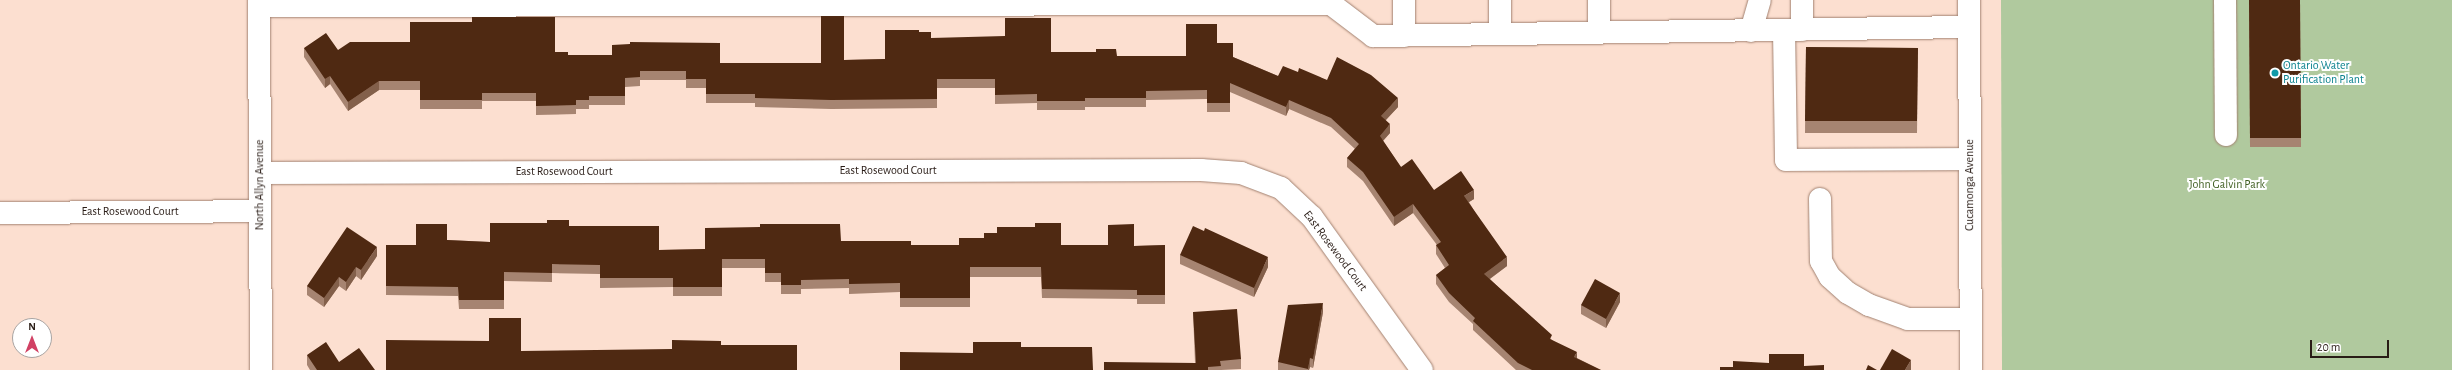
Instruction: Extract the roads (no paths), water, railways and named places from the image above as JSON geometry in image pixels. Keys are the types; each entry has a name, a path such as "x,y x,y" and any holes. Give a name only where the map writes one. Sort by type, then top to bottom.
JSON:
{"street":[{"path":"1404,0 1404,36"},
{"path":"1500,0 1500,34"},
{"path":"1599,0 1600,33"},
{"path":"1751,31 1760,0"},
{"path":"1802,0 1793,30 1786,160 1970,159"},
{"name":"Cucamonga Avenue","path":"1969,0 1971,370"},
{"path":"2225,0 2226,136"},
{"path":"259,3 1331,2 1373,36 1969,27"},
{"name":"North Allyn Avenue","path":"259,3 261,370"},
{"name":"East Rosewood Court","path":"260,173 1193,170 1241,173 1281,188 1312,217 1422,370"},
{"path":"1820,199 1821,260 1830,277 1848,293 1869,305 1908,319 1971,319"},
{"name":"East Rosewood Court","path":"0,213 260,211"}],"place":[{"name":"Ontario Water Purification Plant","path":"2275,73"}],"park label":[{"name":"John Galvin Park","path":"2227,185"}]}
